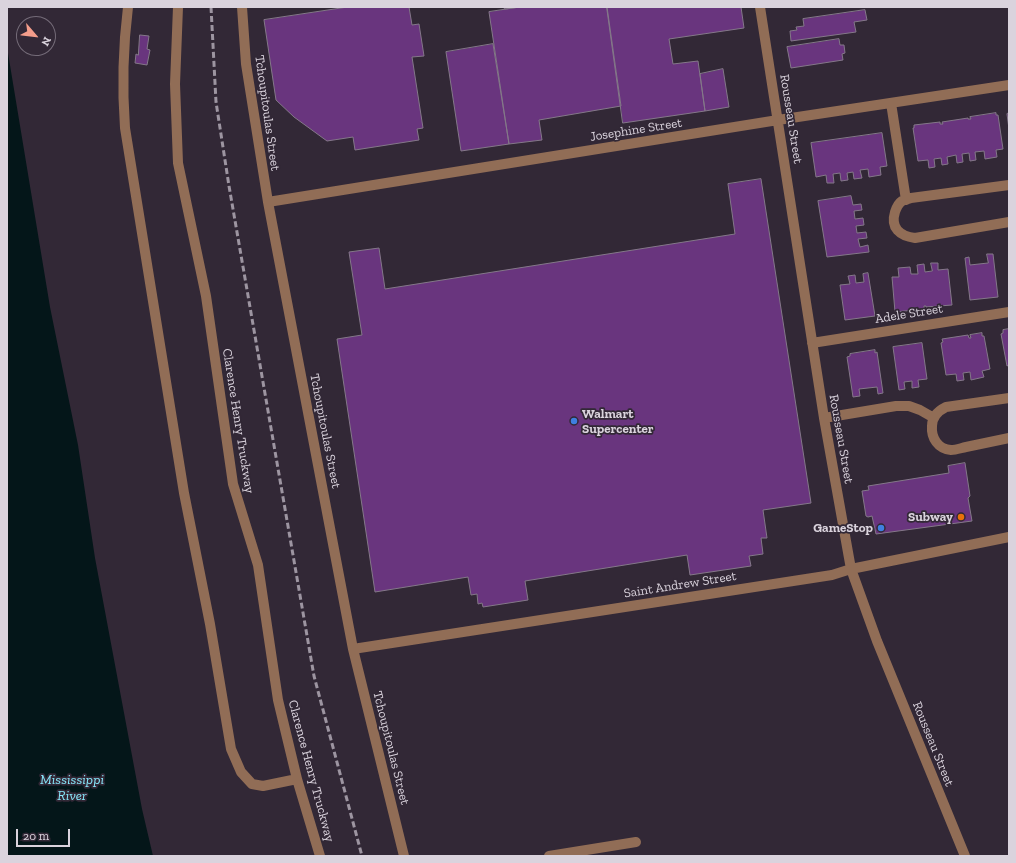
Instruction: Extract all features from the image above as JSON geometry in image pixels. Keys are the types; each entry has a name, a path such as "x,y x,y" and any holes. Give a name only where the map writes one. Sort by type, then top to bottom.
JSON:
{"street":[{"path":"128,7 124,36 122,91 125,128 184,493 210,624 231,749 241,772 252,784 263,786 297,779"},
{"name":"Clarence Henry Truckway","path":"178,7 175,84 178,163 206,296 233,484 258,565 278,700 297,779 320,856"},
{"name":"Tchoupitoulas Street","path":"242,7 246,64 268,202 353,649 404,856"},
{"name":"Rousseau Street","path":"760,7 824,418 850,569 876,641 964,856"},
{"name":"Josephine Street","path":"268,202 778,120 1009,86"},
{"path":"890,103 906,200"},
{"path":"1009,185 902,201 896,209 894,226 906,237 915,238 1009,222"},
{"name":"Adele Street","path":"812,343 1009,312"},
{"path":"1009,398 946,407 934,418 932,425 932,435 935,442 942,447 951,450 1009,438"},
{"path":"824,418 896,406 909,406 934,418"},
{"name":"Saint Andrew Street","path":"353,649 832,575 850,569 1009,537"},
{"path":"549,856 636,842"}],"water":[{"name":"Mississippi River","path":"7,47 50,307 78,445 95,558 142,809 153,856 7,856"}],"building":[{"path":"348,7 409,7 412,25 419,24 424,56 412,57 423,128 417,129 419,140 355,150 353,137 327,141 294,117 276,100 264,20"},
{"path":"504,7 520,7 505,9"},
{"path":"520,7 607,7 621,106 539,120 542,140 509,144 489,12"},
{"path":"607,7 741,7 744,28 669,39 673,64 698,61 705,111 623,123"},
{"path":"865,10 867,20 854,22 856,32 791,41 790,31 797,30 796,27 804,26 803,19"},
{"path":"140,35 149,36 147,49 150,50 147,65 135,63 136,54 138,55"},
{"path":"839,39 840,45 844,45 845,53 842,54 843,60 791,68 787,47"},
{"path":"493,44 509,144 461,151 446,52"},
{"path":"723,69 729,107 705,111 700,74"},
{"path":"996,113 996,115 998,115 1003,149 996,150 997,157 985,159 984,151 975,152 976,160 970,161 969,153 962,154 963,162 957,163 956,155 947,157 948,164 942,165 941,158 934,159 935,167 929,168 928,160 918,161 913,128 914,125 940,122 940,124 943,124 942,122 968,118 971,119 970,117"},
{"path":"1009,113 1009,129 1007,114"},
{"path":"882,133 887,166 880,167 881,175 869,177 868,169 860,170 862,178 854,179 853,172 847,173 848,180 841,181 840,173 833,174 834,183 827,183 826,175 816,177 811,143"},
{"name":"Walmart Supercenter","path":"761,179 811,503 763,510 767,538 761,538 763,554 749,556 751,566 690,575 687,555 525,581 528,600 483,607 482,603 478,604 477,594 471,595 468,577 375,592 337,339 362,335 349,252 379,248 385,289 735,234 728,184"},
{"path":"851,196 853,205 861,204 862,210 854,211 855,219 863,218 864,225 856,226 857,233 866,232 867,238 858,239 860,247 868,245 869,252 827,257 818,201"},
{"path":"987,254 993,254 998,297 970,300 965,258 969,257 970,265 988,263"},
{"path":"931,263 938,263 938,270 948,269 952,305 924,306 924,309 895,312 892,277 899,277 898,268 910,267 911,274 918,274 917,265 924,264 925,272 932,271"},
{"path":"868,273 875,316 845,320 840,285 850,284 848,276 855,275 856,283 864,282 863,274"},
{"path":"1009,329 1009,365 1007,366 1001,334 1003,333 1003,330"},
{"path":"982,333 982,336 984,336 990,369 982,371 984,377 971,380 970,372 963,373 964,380 957,381 956,374 946,375 941,343 943,342 942,339 968,335 969,338 971,338 970,335"},
{"path":"922,343 927,379 918,380 919,387 912,388 912,381 904,382 905,389 899,390 893,347"},
{"path":"875,350 875,353 877,352 883,393 878,394 877,387 859,389 860,396 853,397 847,357 850,356 850,354"},
{"path":"965,463 970,496 968,498 972,521 876,534 872,516 866,516 862,491 869,490 868,486 949,473 948,466"}],"railway":[{"path":"211,7 216,102 229,186 314,676 362,856"}],"place":[{"name":"Walmart Supercenter","path":"574,421"},
{"name":"Subway","path":"961,517"},
{"name":"GameStop","path":"881,528"}]}
